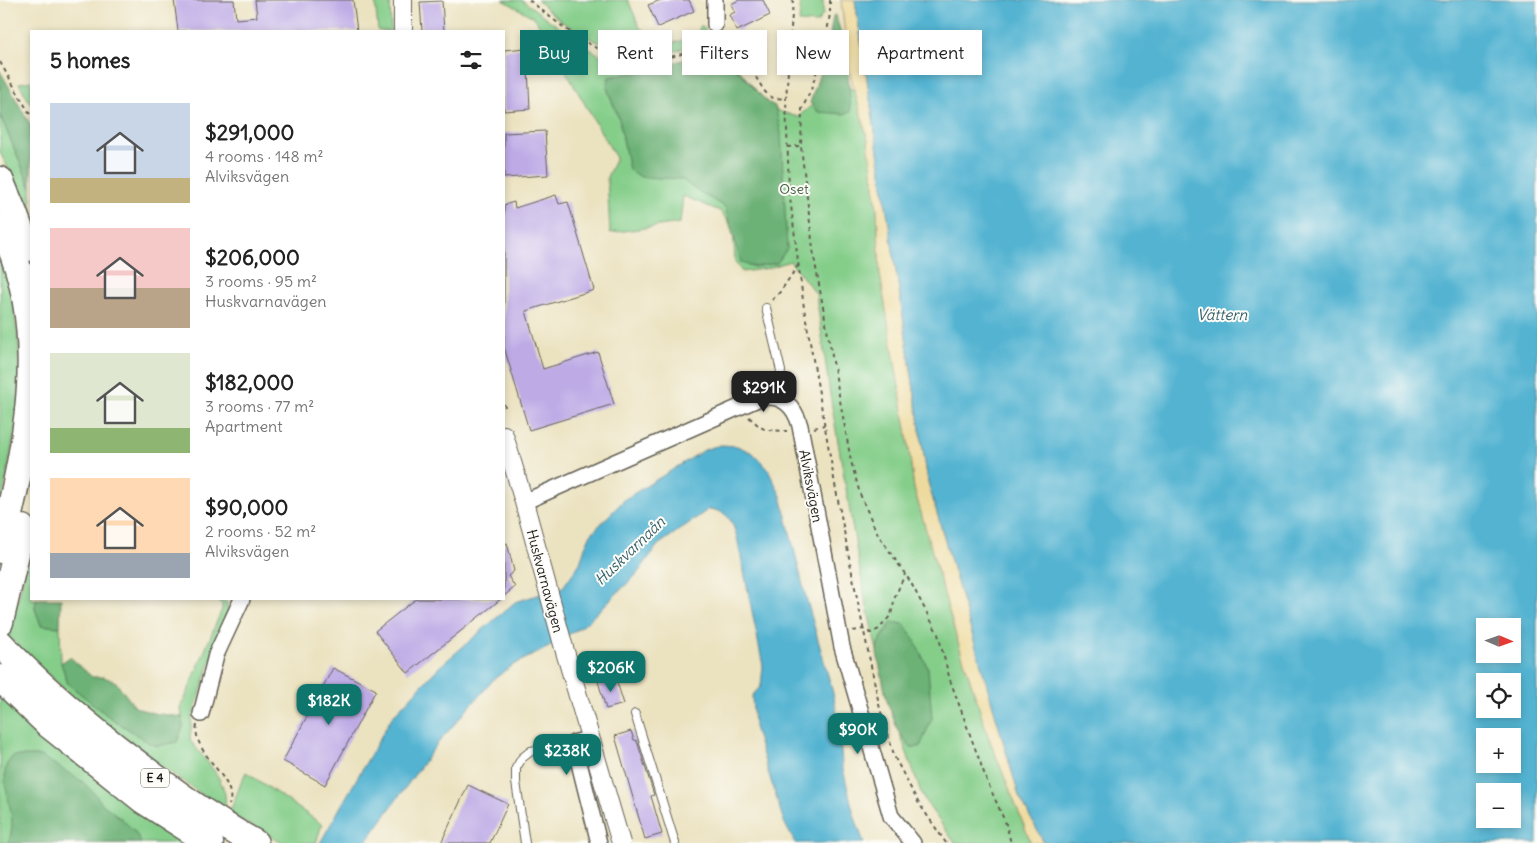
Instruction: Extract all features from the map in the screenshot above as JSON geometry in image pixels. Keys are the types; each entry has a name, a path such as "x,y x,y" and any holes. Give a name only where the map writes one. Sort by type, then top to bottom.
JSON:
{"highway":[{"path":"0,180 14,213 30,263"},
{"path":"0,225 15,259 22,285 28,316 30,355"},
{"path":"0,550 14,498 21,461 28,420 30,390"},
{"path":"0,622 30,489"},
{"name":"E 4","path":"0,643 22,667 56,715 143,800 210,843"},
{"name":"E 4","path":"0,678 255,843"}],"street":[{"path":"404,0 404,30"},
{"path":"715,0 715,25"},
{"path":"524,502 760,398 776,396"},
{"name":"Alviksvägen","path":"776,396 783,400 798,418 842,647 891,816 913,843"},
{"name":"Huskvarnavägen","path":"505,438 564,648 622,843"},
{"path":"201,714 216,655 242,600"},
{"path":"591,738 574,743 598,843"}],"lane":[{"path":"766,308 781,371 776,396"},
{"path":"635,714 675,843"},
{"path":"525,843 516,782 516,768 522,758 531,751 574,743"}],"path":[{"path":"529,0 580,39 599,50 635,60 652,60 676,56 703,43 716,40 723,42 728,44 748,66 764,91 772,97 786,99"},
{"path":"793,0 786,99 790,190 804,308 825,425 880,709 895,758 918,802 946,843"},
{"path":"830,0 830,14 825,44 811,90 802,109 800,146 814,257 851,461 860,494 877,533 905,574 938,634 950,680 987,780 1006,824 1011,843"},
{"path":"0,62 30,114"},
{"path":"787,147 800,146"},
{"path":"766,308 780,292 799,264"},
{"path":"745,416 751,418 766,430 801,431 825,425"},
{"path":"863,629 871,633 879,629 892,615 895,597 905,574"},
{"path":"201,714 196,730 198,741 228,786 231,795 227,810"}],"green space":[{"path":"375,0 390,0 391,30 378,30"},
{"name":"Oset","path":"503,0 522,0 563,30 542,30 535,18"},
{"path":"537,0 628,0 640,28 644,30 598,30 598,42 588,38 588,30 575,30"},
{"path":"801,0 823,0 823,14 817,23 799,22"},
{"path":"835,15 840,30 831,30 833,16"},
{"path":"682,40 682,49 672,52 672,43"},
{"name":"Oset","path":"588,48 598,54 598,75 635,75 607,88 619,119 682,74 744,75 759,94 778,111 798,117 823,96 841,86 855,90 868,140 877,208 880,274 907,434 914,488 957,639 989,738 1031,843 955,843 923,798 889,703 864,594 830,395 816,294 790,261 769,268 742,272 735,261 733,227 720,211 683,196 680,223 610,233 607,177 616,158 568,75 588,75"},
{"path":"682,60 682,75 742,75 767,102 775,106 781,133 787,249 777,263 755,267 741,263 725,207 681,179 641,177 629,170 619,119 607,88 609,77 622,75 672,75 672,63"},
{"path":"0,71 30,124 30,186 0,115"},
{"path":"819,75 848,75 851,112 843,114 818,112 810,103"},
{"path":"30,81 30,103 19,83"},
{"path":"0,115 30,186 30,220 23,195 0,153"},
{"path":"0,255 9,276 19,345 19,408 0,512"},
{"path":"30,549 30,600 36,600 35,609 41,625 60,627 61,663 68,684 183,727 181,708 222,609 222,604 217,601 202,600 224,600 227,603 228,609 192,718 190,740 220,781 224,790 224,809 112,729 33,661 9,637"},
{"path":"36,600 61,600 60,627 41,625 35,609"},
{"path":"892,622 904,624 914,639 928,668 932,718 920,747 910,747 898,731 887,701 877,653 878,643"},
{"path":"70,657 92,677 103,677 115,681 135,707 153,713 182,717 183,727 177,742 157,746 149,743 108,716 68,684 61,663"},
{"path":"0,697 151,819 185,843 0,843"},
{"path":"13,756 41,756 83,782 102,804 122,819 135,832 141,843 8,843 12,823 5,775 6,766"},
{"path":"246,772 323,825 316,843 282,843 229,813"}],"sand":[{"path":"841,0 855,0 860,30 859,75 866,75 928,482 1019,796 1044,843 1031,843 989,738 957,639 914,488 907,434 880,274 877,208 868,140 849,70 849,30 844,30"}],"water":[{"name":"Vättern","path":"855,0 1537,0 1537,843 1044,843 1019,796 928,482 866,75 982,75 982,30 860,30"},
{"name":"Huskvarnaån","path":"721,445 737,446 753,453 768,469 781,496 804,590 833,693 839,724 842,765 854,815 864,843 795,843 784,822 754,727 752,696 761,686 763,666 737,537 733,525 725,514 709,509 658,545 637,574 584,625 549,647 513,665 494,679 437,744 365,843 320,843 392,717 438,668 515,602 563,587 580,563 591,534 625,499 706,449"}],"building":[{"path":"174,0 234,0 236,19 257,17 255,0 353,0 357,30 178,30"},
{"path":"661,0 689,0 694,11 658,27 648,5"},
{"path":"739,0 763,0 770,15 736,30 729,15 735,12 731,4"},
{"path":"442,1 444,30 422,30 420,2"},
{"path":"520,49 520,75 528,75 530,109 505,111 505,50"},
{"path":"545,131 548,175 505,178 505,133"},
{"path":"556,195 559,204 568,202 594,290 526,311 543,369 598,352 614,404 529,430 505,350 505,205 514,202 515,208"},
{"path":"507,543 514,571 508,576 515,587 505,595 505,544"},
{"path":"415,600 500,600 408,673 375,631"},
{"path":"333,668 376,690 325,785 283,761"},
{"path":"615,676 624,704 606,709 598,681"},
{"path":"631,731 634,740 638,744 654,795 651,796 662,834 645,839 615,736"},
{"path":"468,785 508,804 490,843 441,843"}]}
